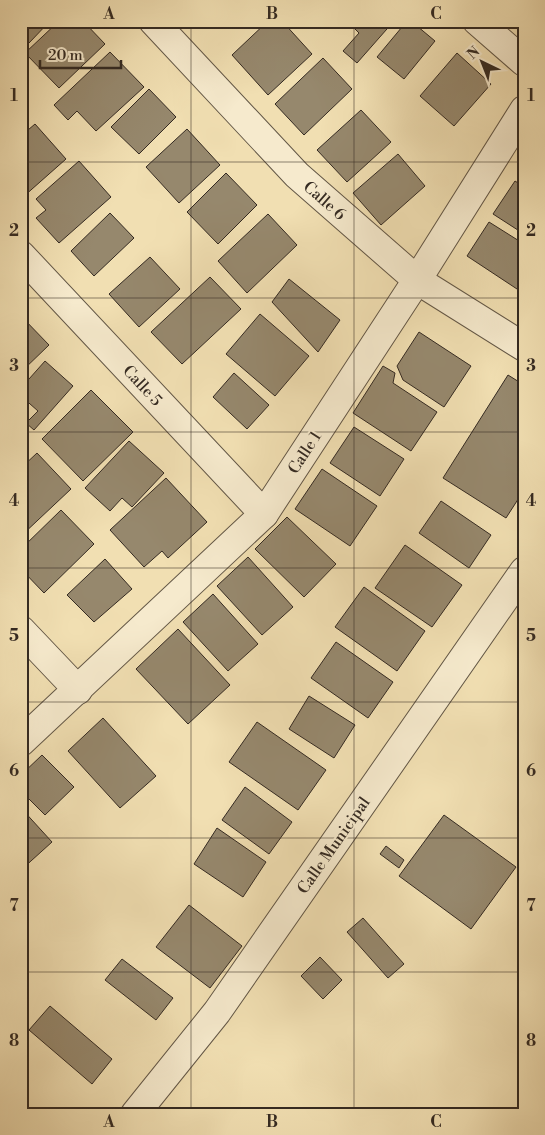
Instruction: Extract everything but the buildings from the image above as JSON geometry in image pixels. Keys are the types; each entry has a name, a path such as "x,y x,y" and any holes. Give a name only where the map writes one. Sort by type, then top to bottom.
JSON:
{"street":[{"name":"Calle 6","path":"153,21 296,175 417,280 524,346"},
{"path":"477,21 524,62"},
{"name":"Calle 1","path":"21,742 264,514 417,280 524,110"},
{"name":"Calle 5","path":"21,256 264,514"},
{"name":"Calle Municipal","path":"135,1114 218,1012 524,571"},
{"path":"21,630 78,690"}]}
